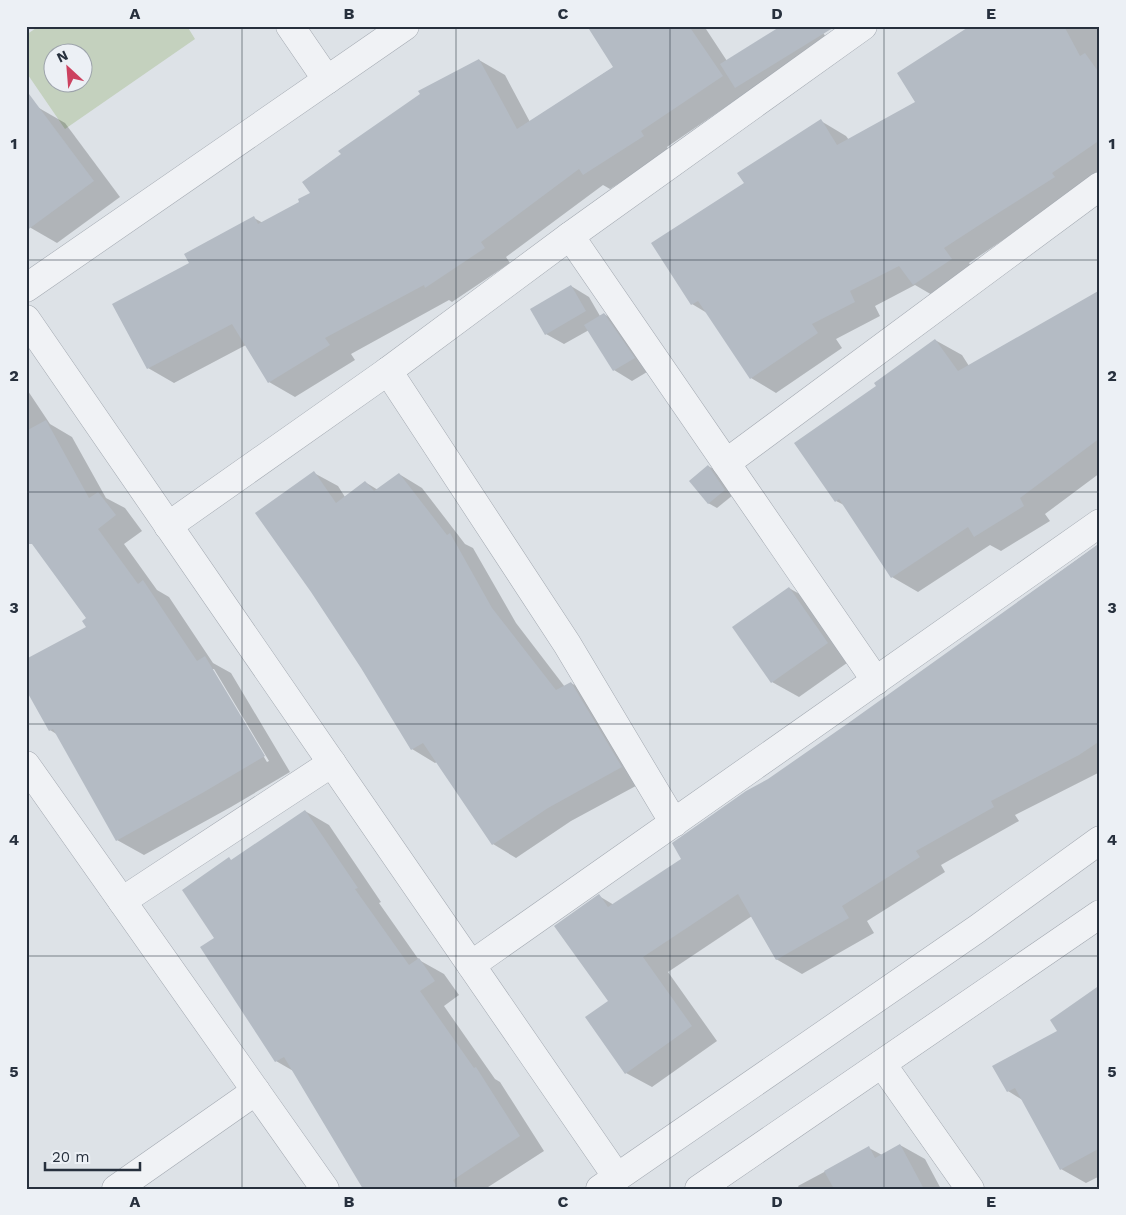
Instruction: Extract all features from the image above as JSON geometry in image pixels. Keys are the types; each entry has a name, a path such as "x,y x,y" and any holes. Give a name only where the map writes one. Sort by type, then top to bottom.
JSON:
{"street":[{"path":"290,26 327,80"},
{"path":"26,288 405,26"},
{"path":"168,526 388,371 570,236 862,26"},
{"path":"726,463 1100,186"},
{"path":"570,236 876,681"},
{"path":"26,319 471,965 609,1183 1100,842"},
{"path":"388,371 567,644 674,823"},
{"path":"471,965 1100,523"},
{"path":"122,901 332,763"},
{"path":"26,765 325,1189"},
{"path":"700,1189 1100,914"},
{"path":"882,1064 970,1189"},
{"path":"116,1189 256,1091"}],"green space":[{"path":"39,26 187,26 195,39 65,129 26,72 26,35"}],"building":[{"path":"587,26 689,26 723,76 641,131 644,136 583,175 579,169 481,242 485,248 425,288 424,285 325,338 330,345 268,383 232,324 147,369 112,304 189,263 184,254 254,216 258,224 299,202 298,199 310,193 302,182 341,154 338,151 420,94 418,91 479,59 517,129 613,67"},
{"path":"781,26 836,26 735,88 720,64"},
{"path":"970,26 1064,26 1080,56 1085,53 1100,74 1100,140 1052,173 1055,177 944,248 952,259 913,285 899,266 850,291 855,302 812,324 818,333 750,379 698,301 691,305 651,243 744,183 737,173 821,119 837,145 915,102 897,73"},
{"path":"26,90 94,181 26,231"},
{"path":"571,285 586,311 545,335 530,309"},
{"path":"1100,290 1100,438 1020,498 1024,506 974,537 968,527 891,578 839,499 835,502 794,443 876,386 874,383 935,339 958,371"},
{"path":"604,313 635,358 613,371 584,325"},
{"path":"46,420 89,498 98,492 116,515 98,529 138,584 143,580 197,661 205,656 265,756 116,841 53,729 49,731 26,690 26,659 86,627 82,621 86,618 32,544 26,544 26,431"},
{"path":"708,465 725,490 708,504 689,481"},
{"path":"314,471 336,503 365,481 374,491 399,473 447,535 450,533 492,608 556,690 571,682 622,767 548,808 492,845 423,743 411,750 361,668 311,592 255,513"},
{"path":"1100,543 1100,741 1079,755 991,801 994,807 916,851 920,857 842,906 849,918 776,960 738,894 643,957 692,1026 625,1074 585,1017 608,1001 554,926 599,894 608,907 681,859 672,843 847,724"},
{"path":"789,587 828,643 771,683 732,627"},
{"path":"305,810 358,888 355,889 409,965 419,958 435,981 420,991 474,1068 476,1067 520,1136 453,1180 458,1189 363,1189 284,1057 275,1062 200,947 214,938 182,890 229,857 231,860"},
{"path":"1100,985 1100,1148 1060,1170 1015,1088 1007,1092 992,1066 1057,1031 1050,1020"},
{"path":"900,1144 924,1189 834,1189 824,1171 869,1146 875,1158"}]}
